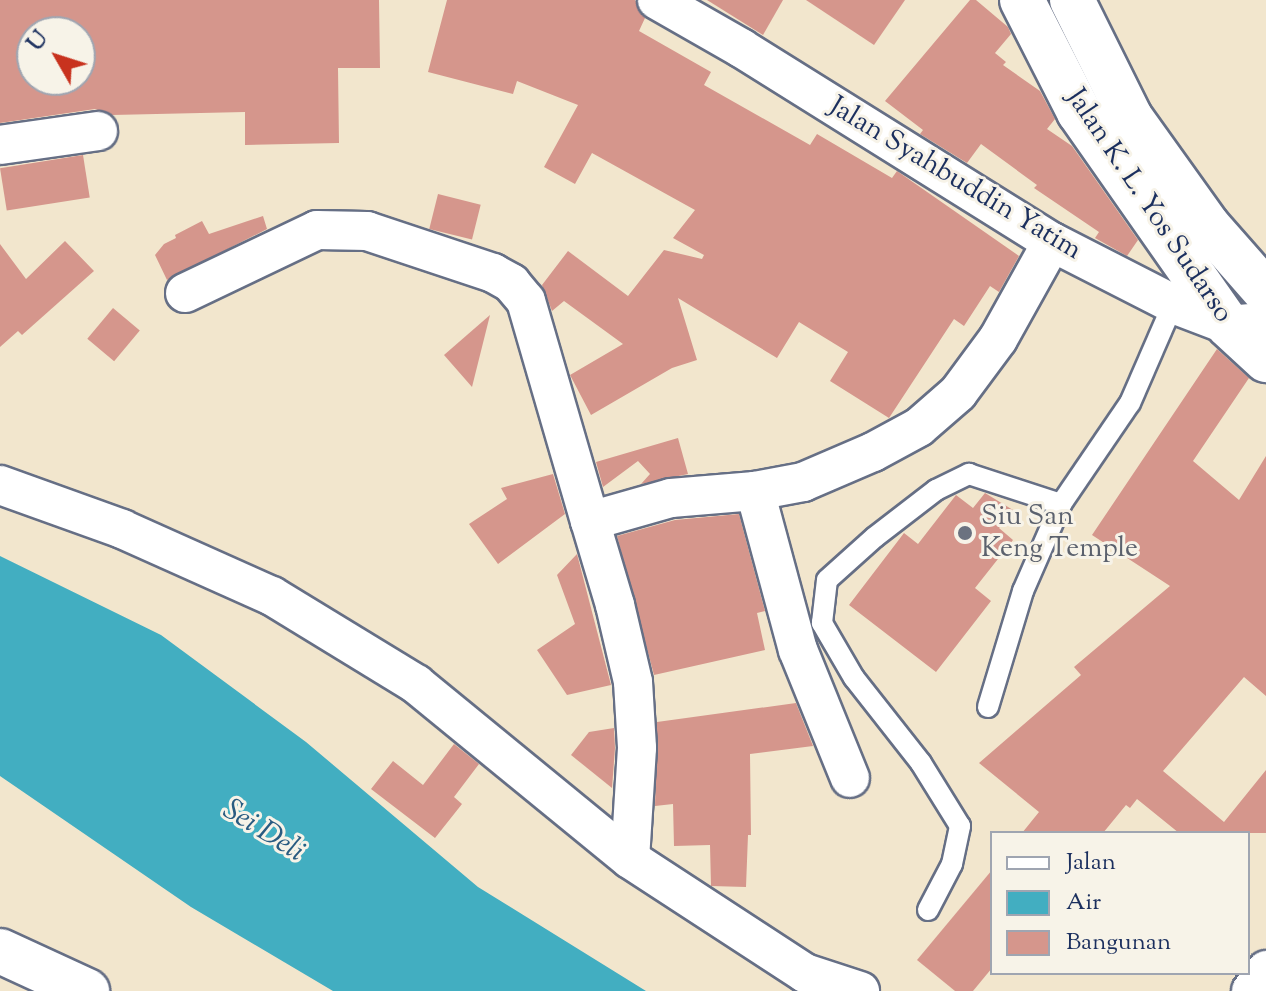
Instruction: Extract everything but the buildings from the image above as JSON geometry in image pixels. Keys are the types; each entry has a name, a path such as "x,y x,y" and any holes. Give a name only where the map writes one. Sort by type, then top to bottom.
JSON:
{"main road":[{"name":"Jalan K. L. Yos Sudarso","path":"1022,0 1079,112 1247,324 1266,360"},
{"name":"Jalan K. L. Yos Sudarso","path":"1072,0 1130,117 1208,226 1266,292"},
{"path":"0,951 87,991"}],"street":[{"name":"Jalan Syahbuddin Yatim","path":"657,0 741,48 1052,242 1173,304 1247,324"},
{"path":"0,145 98,131"},
{"path":"185,293 317,230 367,231 493,273 511,283 526,301 615,605 633,682 637,748 630,859"},
{"path":"590,521 671,498 755,491 803,482 873,452 919,427 958,393 998,339 1052,242"},
{"path":"0,485 122,529 272,596 416,684 630,859 805,973 860,991"},
{"path":"755,491 798,650 850,778"},
{"path":"1251,991 1266,970"}],"lane":[{"path":"988,707 1023,591 1061,504 1130,403 1173,304"},
{"path":"928,910 952,864 960,826 921,763 854,678 822,623 827,580 875,537 936,490 969,474 1061,504"}],"water":[{"name":"Sei Deli","path":"0,556 161,635 306,742 478,887 646,991 333,991 191,907 0,776"}],"place":[{"name":"Siu San Keng Temple","path":"965,533"}]}
